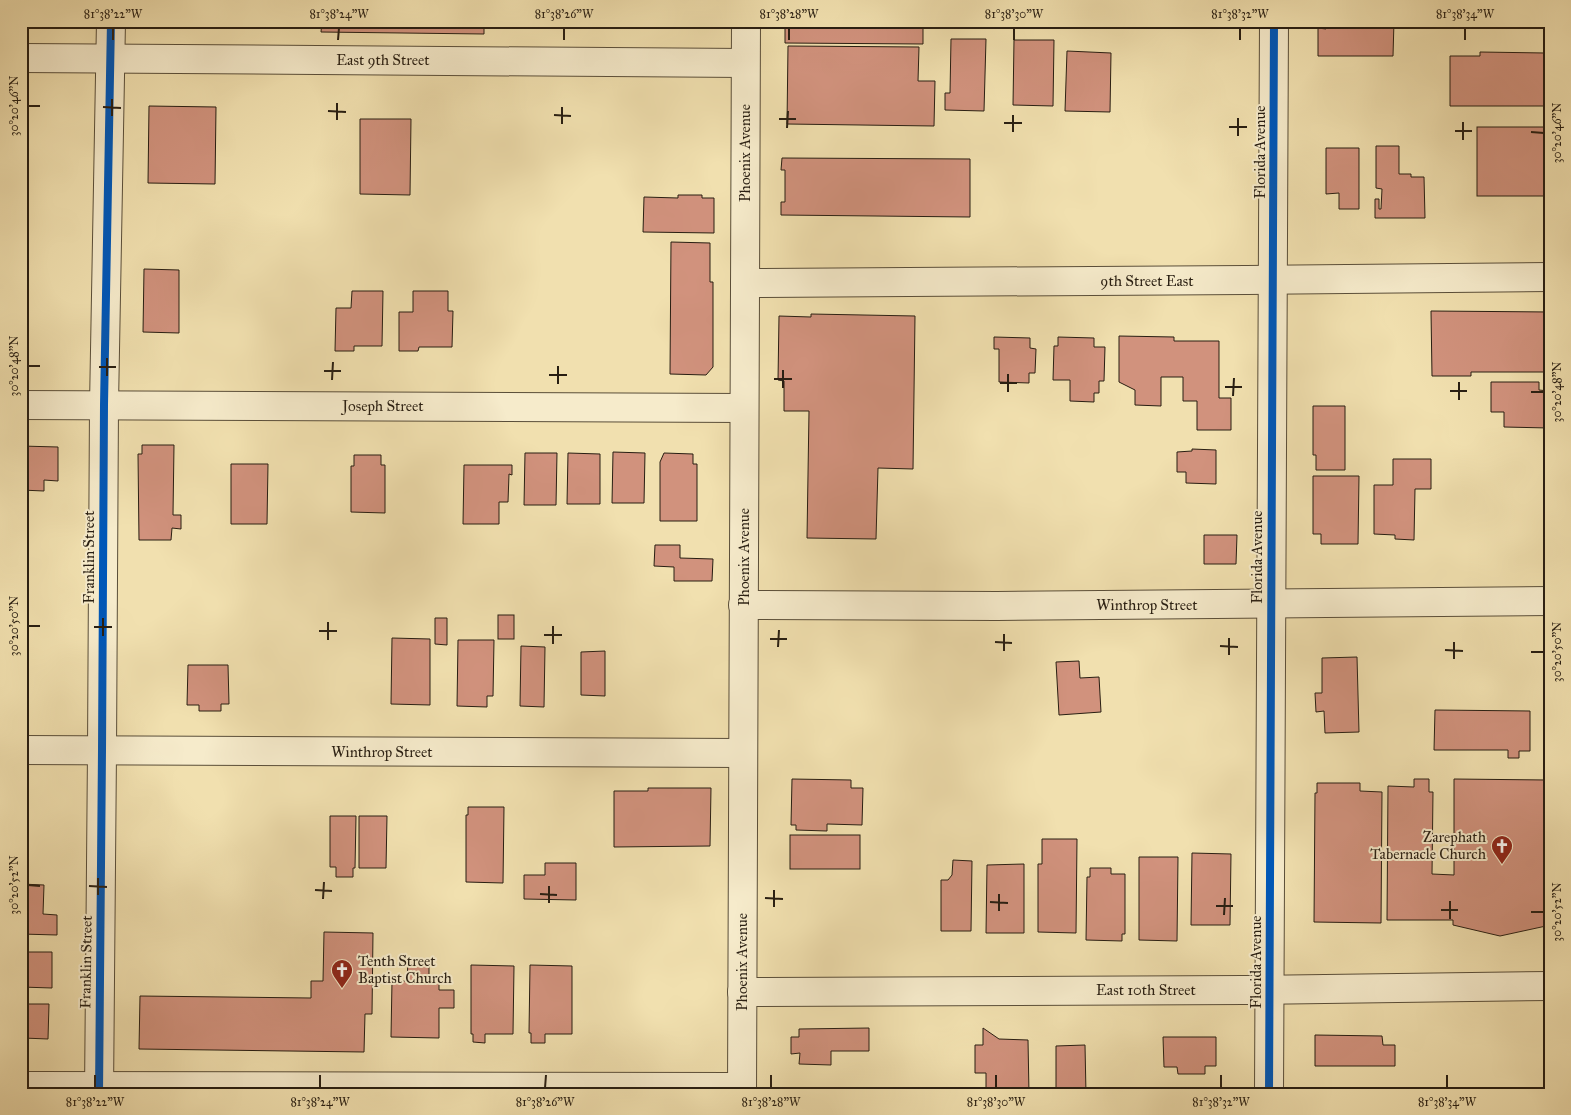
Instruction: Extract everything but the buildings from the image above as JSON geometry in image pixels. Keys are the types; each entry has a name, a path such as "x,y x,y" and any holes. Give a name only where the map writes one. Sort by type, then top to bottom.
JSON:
{"street":[{"name":"Franklin Street","path":"99,1090 104,405 111,21"},
{"name":"Phoenix Avenue","path":"742,1090 746,21"},
{"name":"Florida Avenue","path":"1269,1094 1274,21"},
{"name":"East 9th Street","path":"21,58 746,63"},
{"name":"9th Street East","path":"744,283 1272,280 1550,276"},
{"name":"Joseph Street","path":"21,405 744,408"},
{"name":"Winthrop Street","path":"743,605 1271,605 1550,602"},
{"name":"Winthrop Street","path":"21,750 743,754"},
{"name":"East 10th Street","path":"742,992 1269,990 1550,986"},
{"path":"21,1086 99,1090 742,1090"}],"cycle path":[{"path":"99,1094 104,405 111,21"},
{"path":"1269,1094 1274,21"}],"place":[{"name":"Zarephath Tabernacle Church","path":"1502,865"},
{"name":"Tenth Street Baptist Church","path":"342,989"}]}
